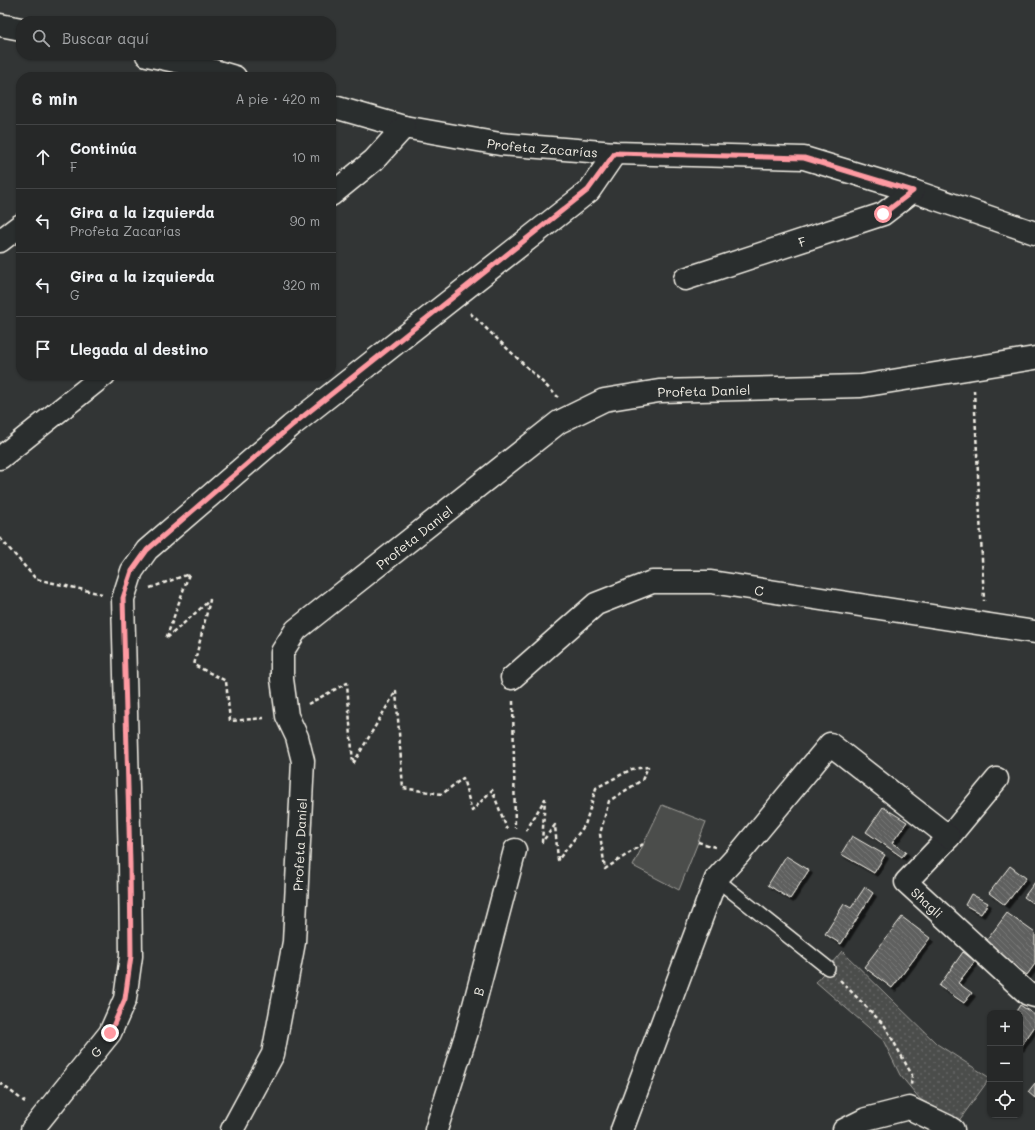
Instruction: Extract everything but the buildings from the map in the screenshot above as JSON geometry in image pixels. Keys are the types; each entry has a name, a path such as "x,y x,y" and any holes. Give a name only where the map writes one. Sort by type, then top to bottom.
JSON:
{"street":[{"path":"0,25 16,28"},
{"path":"160,60 187,71"},
{"name":"Profeta Zacarías","path":"336,107 404,127 500,144 615,153 804,158 913,191 1035,233"},
{"path":"336,190 374,160 404,127"},
{"name":"G","path":"38,1123 110,1033 125,999 131,956 131,925 123,598 132,571 147,550 285,431 588,190 615,153"},
{"name":"F","path":"685,279 883,214 913,191"},
{"path":"0,241 16,229"},
{"name":"Profeta Daniel","path":"232,1130 273,1054 294,942 302,761 297,737 287,716 282,679 282,652 296,630 559,422 604,400 659,391 861,386 1035,358"},
{"path":"0,458 98,380"},
{"name":"C","path":"512,678 596,604 652,582 711,582 1035,632"},
{"path":"622,1130 716,879 739,854 830,744 949,837"},
{"name":"Shagli","path":"997,779 949,837 906,882 1028,994 1035,996"},
{"name":"B","path":"436,1130 466,1032 515,850"},
{"path":"844,1130 866,1119 909,1108 953,1130"}],"lane":[{"path":"716,879 828,968"}],"path":[{"path":"454,298 575,414"},
{"path":"973,368 985,624"},
{"path":"512,678 515,850"},
{"path":"515,850 545,798 542,842 555,824 558,860 585,824 596,788 632,770 648,767 642,780 609,801 600,834 606,869 643,844"},
{"path":"828,968 885,1026 912,1075 909,1108"},
{"path":"0,1083 38,1123"}],"shaded area":[{"path":"662,805 706,822 679,890 633,866"},
{"path":"842,951 937,1044 987,1076 987,1082 958,1122 920,1099 900,1075 883,1040 816,982"}],"route":[{"path":"110,1033 125,999 131,956 123,598 132,571 147,550 291,426 588,190 615,153 804,158 913,191 883,214"}]}
